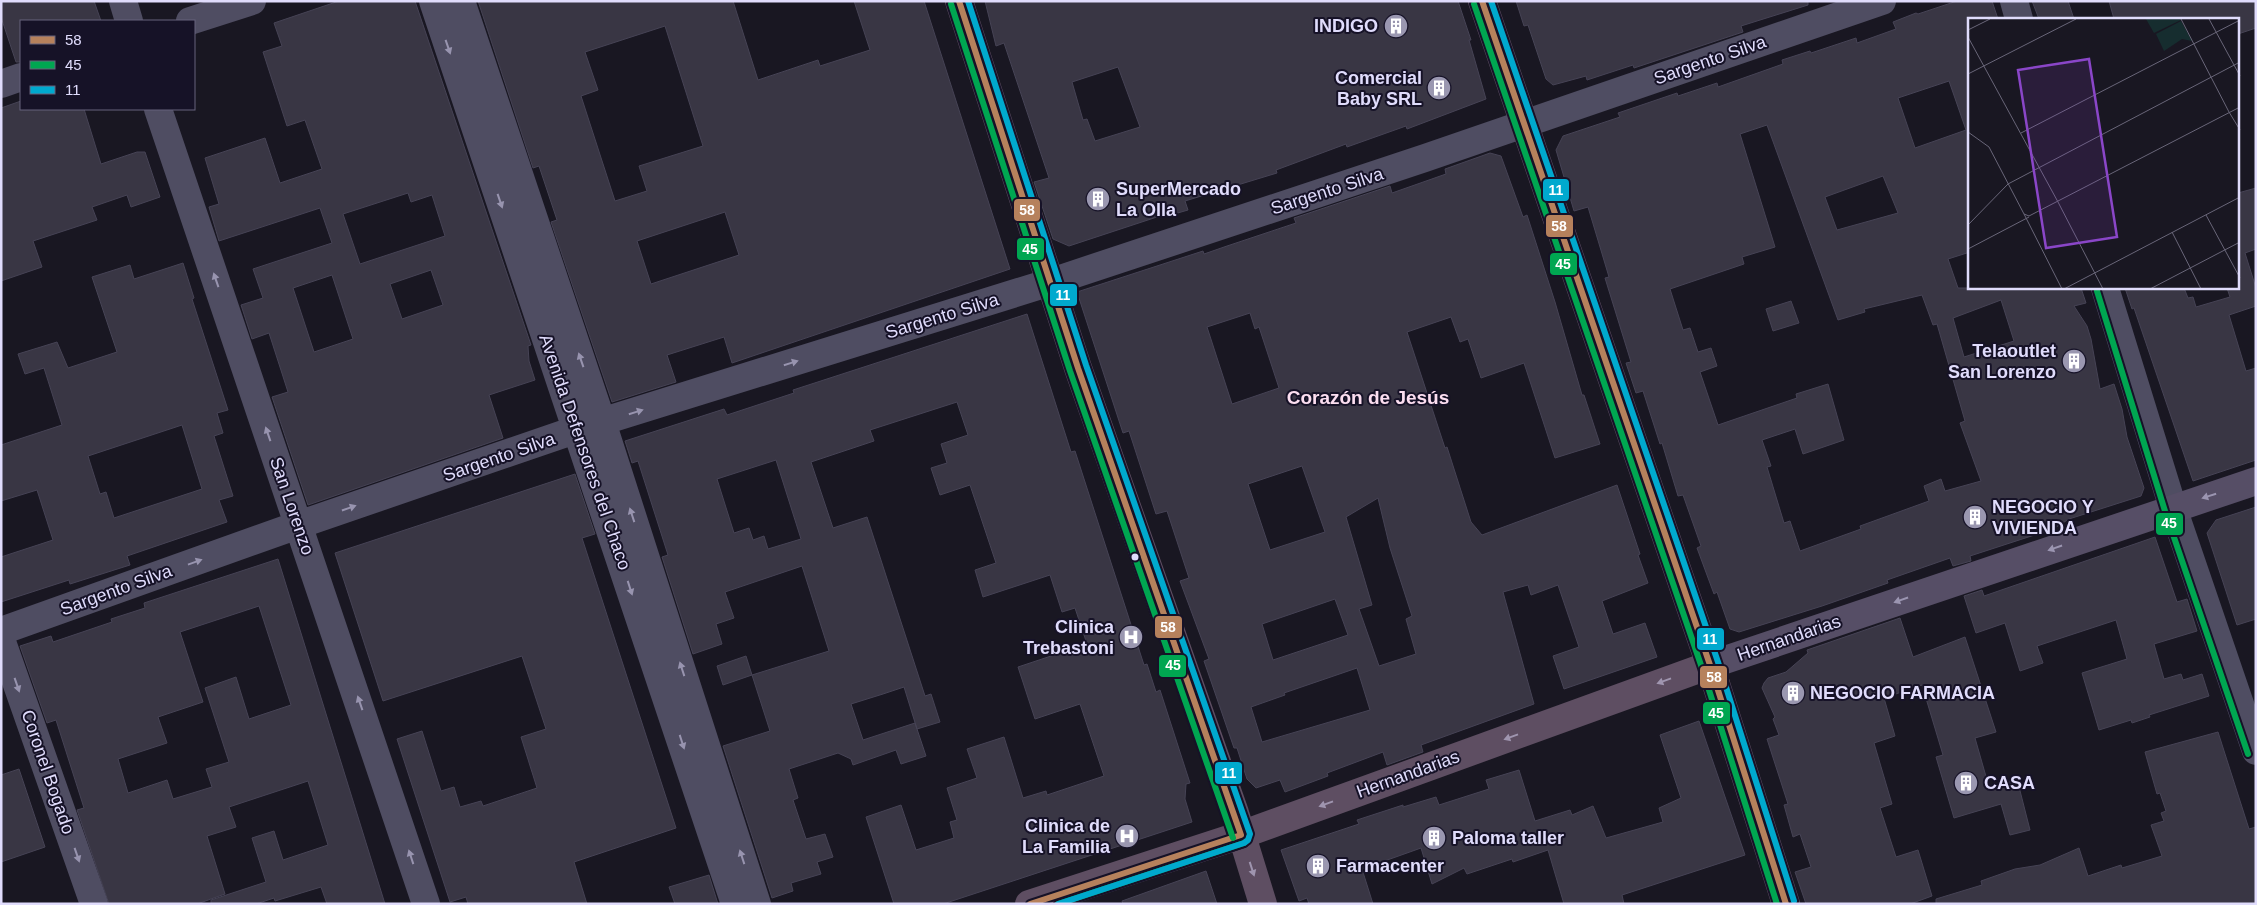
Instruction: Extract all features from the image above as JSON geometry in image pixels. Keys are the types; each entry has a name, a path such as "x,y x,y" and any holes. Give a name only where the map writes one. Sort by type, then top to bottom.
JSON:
{"highway":[{"path":"959,1 1078,368 1241,835 1263,904"},
{"path":"1482,1 1710,665 1786,904"},
{"name":"Hernandarias","path":"1029,904 1241,835 1710,665"}],"main road":[{"name":"Hernandarias","path":"1710,665 2256,481"}],"street":[{"path":"123,1 129,20"},
{"path":"193,20 252,1"},
{"name":"Avenida Defensores del Chaco","path":"432,1 590,426 758,904"},
{"name":"Avenida Defensores del Chaco","path":"461,1 735,904"},
{"name":"Sargento Silva","path":"1,631 298,525 590,426 1051,282 1523,125 1882,1"},
{"path":"2014,1 2020,18"},
{"path":"1,84 20,77"},
{"name":"San Lorenzo","path":"158,110 369,729 426,904"},
{"path":"2105,289 2173,508 2256,751"},
{"name":"Coronel Bogado","path":"1,639 94,904"}],"building":[{"path":"1,1 94,1 101,20 20,20 20,62 16,62 1,17"},
{"path":"339,1 415,1 531,345 528,346 529,361 535,380 489,395 503,438 308,505 272,397 288,392 269,333 252,339 241,305 263,298 253,269 332,243 320,208 219,241 209,207 219,204 205,158 265,138 280,183 322,169 305,120 287,126 263,52 282,46 274,23","holes":["408,193 411,202 432,195 445,236 360,264 343,214","431,270 443,305 402,319 390,284","332,275 353,339 314,352 293,288"]},
{"path":"478,1 733,1 758,80 818,60 820,66 870,50 854,1 924,1 1010,269 732,363 724,337 667,355 676,382 612,402 551,222 557,220 539,166 533,168","holes":["665,26 703,146 639,166 647,191 615,201 581,96 598,90 585,52","725,212 739,255 651,284 637,241"]},
{"path":"985,1 1458,1 1471,40 1469,40 1486,99 1407,129 1406,126 1347,147 1346,144 1276,170 1277,173 1185,201 1188,210 1164,217 1163,215 1069,246 1053,239 1034,182 1049,178 1004,43 996,46","holes":["1118,67 1140,127 1095,141 1087,119 1083,120 1072,82"]},
{"path":"1516,1 1808,1 1808,5 1741,26 1743,32 1634,68 1633,65 1587,80 1586,76 1553,85 1546,79 1528,25 1524,26"},
{"path":"1957,1 1992,1 1998,18 1968,18 1968,253 1948,259 1958,288 2081,289 2086,303 2074,306 2087,326 2100,389 2114,384 2122,409 2127,437 2144,488 2141,496 2069,519 2053,529 1970,556 1971,561 1953,566 1950,558 1887,580 1888,583 1739,632 1730,629 1717,592 1714,594 1697,548 1701,546 1683,495 1678,496 1662,443 1660,444 1643,391 1636,393 1626,363 1631,362 1605,278 1609,277 1588,207 1574,211 1556,150 1563,136 1620,117 1618,113 1677,93 1678,96 1717,83 1718,87 1783,64 1782,60 1810,51 1811,53 1856,38 1857,43 1896,29 1893,22 1916,13 1918,14","holes":["1949,81 1966,130 1915,148 1898,98","1767,125 1838,320 1865,312 1864,309 1922,295 1933,325 1937,324 1965,421 1960,423 1981,481 1945,491 1941,479 1924,486 1929,501 1860,526 1861,529 1800,551 1790,521 1784,523 1767,467 1771,466 1762,440 1795,429 1803,454 1844,440 1828,384 1796,394 1797,398 1718,425 1700,372 1717,366 1711,348 1698,352 1690,328 1683,330 1670,289 1744,264 1742,257 1775,247 1740,134","1883,176 1898,213 1837,230 1825,197","2001,300 2014,341 1964,357 1953,318"]},
{"path":"2032,1 2068,1 2074,18 2039,18"},
{"path":"2109,1 2256,1 2256,28 2240,33 2240,18 2114,18"},
{"path":"20,101 20,110 84,110 101,164 137,152 145,152 160,197 131,207 127,195 92,207 97,220 33,241 42,267 1,281 1,108"},
{"path":"1490,153 1501,156 1523,217 1527,215 1582,395 1584,395 1600,444 1555,458 1524,363 1481,378 1468,339 1460,342 1451,317 1407,332 1471,522 1482,535 1617,485 1648,583 1602,601 1613,634 1645,623 1657,657 1564,689 1553,656 1579,647 1558,585 1531,595 1528,585 1503,592 1534,704 1421,745 1423,752 1387,765 1383,752 1327,773 1328,776 1285,792 1280,780 1256,788 1247,779 1237,748 1234,748 1204,661 1209,659 1180,581 1189,578 1167,511 1156,514 1129,431 1123,433 1077,292 1203,251 1204,254 1296,223 1294,218 1390,186 1392,193 1446,174 1445,169","holes":["1250,313 1255,329 1259,327 1279,388 1232,404 1207,327","1302,466 1325,532 1270,550 1248,484","1378,498 1390,548 1412,616 1406,619 1416,654 1379,666 1359,609 1372,605 1346,517","1335,599 1348,635 1273,660 1262,624","1357,668 1370,710 1262,742 1251,707 1285,695 1284,693"]},
{"path":"2256,188 2256,249 2245,253 2256,288 2256,306 2229,315 2246,371 2256,368 2256,460 2193,481 2134,308 2132,309 2125,289 2184,289 2188,298 2193,297 2196,307 2230,297 2227,289 2240,289 2240,192"},
{"path":"183,263 194,298 192,299 228,410 217,413 223,433 214,436 233,496 219,500 227,522 127,556 130,565 70,584 69,580 1,602 1,557 53,540 37,490 1,501 1,445 62,425 44,368 25,374 18,354 57,342 68,368 117,352 92,277 130,265 134,279","holes":["182,425 202,489 114,518 106,492 100,494 88,456"]},
{"path":"1791,301 1799,323 1773,331 1766,309"},
{"path":"1027,314 1071,452 1075,451 1144,665 1147,664 1156,692 1160,690 1190,783 1186,784 1185,799 1192,822 943,904 894,904 866,817 901,805 916,850 954,838 950,822 957,820 947,788 977,778 967,749 1004,737 1023,798 1046,791 1047,795 1104,776 1080,704 1035,719 1018,667 1087,644 1075,608 1062,612 1050,575 983,597 975,570 996,563 970,485 940,495 931,468 947,463 941,444 968,435 957,402 870,430 874,441 811,462 833,528 867,517 925,696 931,694 940,722 917,729 926,756 901,764 896,750 853,765 851,759 838,753 789,769 798,798 793,800 806,839 825,834 833,857 817,862 821,874 791,883 793,891 772,898 723,746 770,731 752,675 829,651 802,566 725,592 734,618 716,624 722,644 693,654 662,557 668,555 638,461 632,463 625,441 724,409 727,415 794,393 793,390","holes":["776,460 801,539 768,549 764,536 753,540 749,528 734,533 717,479","904,687 917,729 915,723 863,740 851,704"]},
{"path":"575,474 595,534 582,538 676,828 574,862 587,904 468,904 466,897 450,902 397,739 422,731 441,791 454,787 460,807 481,801 483,806 537,788 521,737 546,729 522,656 383,701 335,553"},
{"path":"2256,507 2256,619 2237,625 2207,533 2216,520"},
{"path":"2155,537 2177,602 2187,599 2197,631 2154,644 2164,679 2181,674 2183,680 2202,674 2209,696 2149,715 2150,717 2132,723 2131,720 2099,730 2082,673 2127,659 2116,620 2037,646 2043,663 2020,671 2005,623 1976,633 1964,596 1982,590 1984,596"},
{"path":"278,559 385,904 327,904 321,887 275,901 274,898 256,904 211,904 211,900 266,882 252,838 274,831 283,860 328,845 308,781 229,807 236,827 207,836 225,894 197,904 109,904 77,810 84,808 56,720 47,723 20,646 51,636 53,642 112,622 111,619 145,608 144,603","holes":["259,606 291,705 249,719 236,677 205,688 229,762 206,769 212,787 173,799 167,780 128,793 118,759 167,743 158,717 203,702 180,632"]},
{"path":"1900,618 1913,657 1965,637 1996,732 1975,738 1989,787 2017,779 2030,830 2010,835 2001,804 1954,818 1936,757 1943,755 1922,685 1884,698 1895,736 1874,743 1892,804 1880,808 1896,857 1918,850 1932,896 1910,904 1806,904 1795,872 1811,867 1800,834 1793,837 1784,805 1788,804 1767,739 1779,735 1773,719 1775,717 1762,688 1768,678 1786,672 1808,653 1807,650"},
{"path":"746,656 752,675 723,685 717,666"},
{"path":"1699,721 1745,855 1622,895 1624,904 1564,904 1548,850 1513,862 1512,859 1467,874 1464,868 1432,884 1421,848 1362,869 1373,904 1309,904 1307,898 1299,901 1281,850 1359,824 1357,820 1403,805 1403,807 1436,797 1439,805 1489,789 1486,780 1519,770 1535,821 1570,810 1572,815 1593,806 1606,838 1663,822 1659,808 1681,798 1660,735"},
{"path":"2218,732 2249,829 2256,827 2256,904 1936,904 1936,899 1982,885 1981,881 2015,869 2040,865 2079,848 2088,876 2121,865 2122,868 2162,856 2151,825 2164,821 2161,813 2166,811 2160,793 2157,794 2145,752"},
{"path":"19,769 45,847 1,862 1,775"},
{"path":"1206,871 1217,904 1123,904 1122,901"},
{"path":"709,875 718,904 675,904 669,887"}],"transit line":[{"name":"58","path":"959,1 1078,368 1241,835"},
{"name":"11","path":"968,1 1086,365 1250,834 1248,840 1244,843 1058,904"},
{"name":"58","path":"1482,1 1710,665 1786,904"},
{"name":"11","path":"1491,1 1718,662 1794,901"},
{"name":"45","path":"951,4 1070,371 1233,838"},
{"name":"45","path":"1474,4 1702,668 1777,904"},
{"name":"45","path":"2097,291 2165,511 2248,754"},
{"name":"58","path":"1030,904 1241,835"},
{"name":"45","path":"1058,904 1244,843"}],"place":[{"name":"INDIGO","path":"1396,26"},
{"name":"Comercial Baby SRL","path":"1439,88"},
{"name":"SuperMercado La Olla","path":"1098,199"},
{"name":"Telaoutlet San Lorenzo","path":"2074,361"},
{"name":"NEGOCIO Y VIVIENDA","path":"1975,517"},
{"name":"Clinica Trebastoni","path":"1131,637"},
{"name":"NEGOCIO FARMACIA","path":"1793,693"},
{"name":"CASA","path":"1966,783"},
{"name":"Clinica de La Familia","path":"1127,836"},
{"name":"Paloma taller","path":"1434,838"},
{"name":"Farmacenter","path":"1318,866"}],"district":[{"name":"Corazón de Jesús","path":"1368,397"}]}
